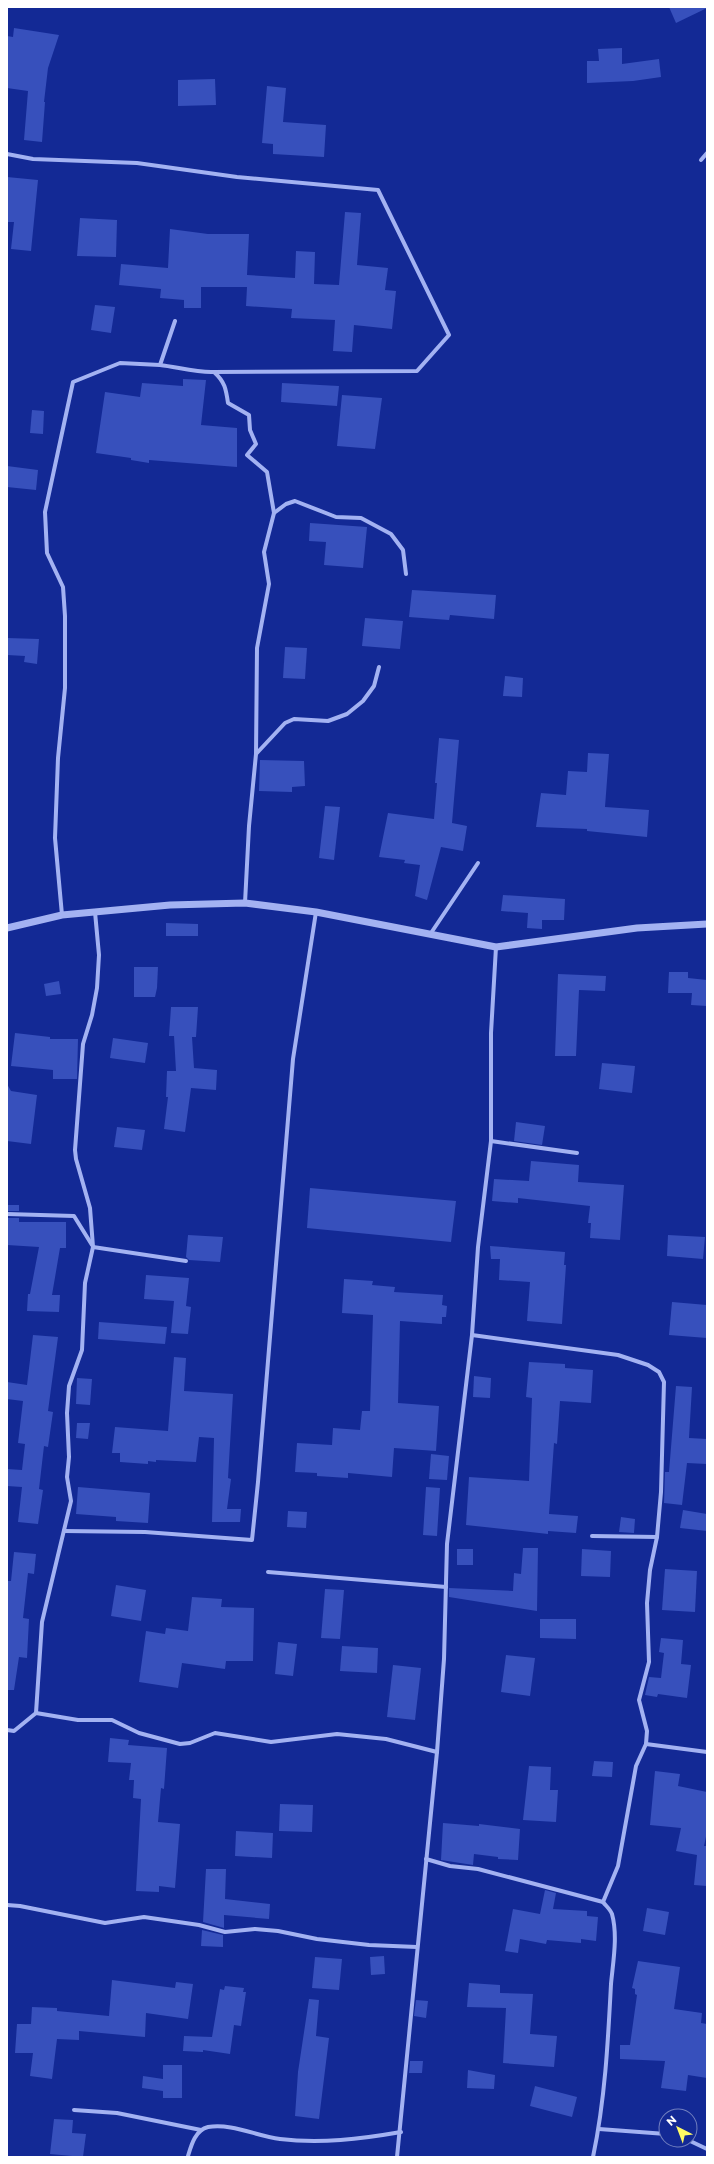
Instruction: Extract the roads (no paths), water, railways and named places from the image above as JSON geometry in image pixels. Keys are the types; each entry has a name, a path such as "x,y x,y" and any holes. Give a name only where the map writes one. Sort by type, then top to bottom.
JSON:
{"street":[{"path":"701,160 707,153"},
{"path":"7,154 33,159 137,163 237,177 378,190 449,335 417,370 203,373 188,368 120,363 73,382 45,512 47,553 63,587 65,616 65,688 58,758 55,838 62,915"},
{"path":"160,365 175,321"},
{"path":"214,372 226,387 228,403 249,415 250,430 256,444 247,455 267,472 274,513 264,552 269,584 257,648 256,754 249,826 245,903"},
{"path":"274,513 286,504 295,502 336,517 361,518 391,534 403,550 406,574"},
{"path":"256,754 285,723 294,719 328,721 347,714 363,701 374,686 379,667"},
{"path":"431,933 478,863"},
{"path":"7,928 62,915 170,905 245,903 316,912 431,933 496,947 637,928 707,924"},
{"path":"7,1730 14,1731 36,1713 42,1622 70,1500 67,1477 69,1456 67,1413 69,1386 82,1350 85,1283 93,1248 90,1208 76,1159 75,1150 83,1044 92,1015 97,988 98,955 95,912"},
{"path":"64,1531 145,1532 252,1540 293,1059 316,912"},
{"path":"397,2157 401,2132 417,1947 438,1752 444,1660 447,1544 472,1335 478,1247 491,1141 491,1033 496,947"},
{"path":"491,1141 577,1153"},
{"path":"7,1214 74,1216 93,1248"},
{"path":"93,1248 186,1260"},
{"path":"472,1335 618,1355 648,1365 659,1372 664,1382 665,1403 657,1537 650,1570 647,1603 649,1662 639,1700 647,1731 646,1744 636,1766 618,1866 603,1902"},
{"path":"592,1536 657,1537"},
{"path":"268,1572 446,1588"},
{"path":"36,1713 78,1720 112,1720 139,1732 180,1744 190,1743 214,1733 271,1742 337,1734 386,1739 438,1752"},
{"path":"646,1744 707,1752"},
{"path":"426,1859 450,1866 478,1869 603,1902 612,1914 614,1938 607,2068 599,2129 593,2157"},
{"path":"7,1906 20,1906 105,1923 144,1917 199,1925 225,1932 263,1930 324,1940 369,1945 417,1947"},
{"path":"74,2110 117,2112 201,2130"},
{"path":"188,2156 193,2141 201,2130 207,2127 227,2127 248,2133 280,2139 324,2141 358,2140 401,2132"},
{"path":"599,2129 658,2133"}]}
